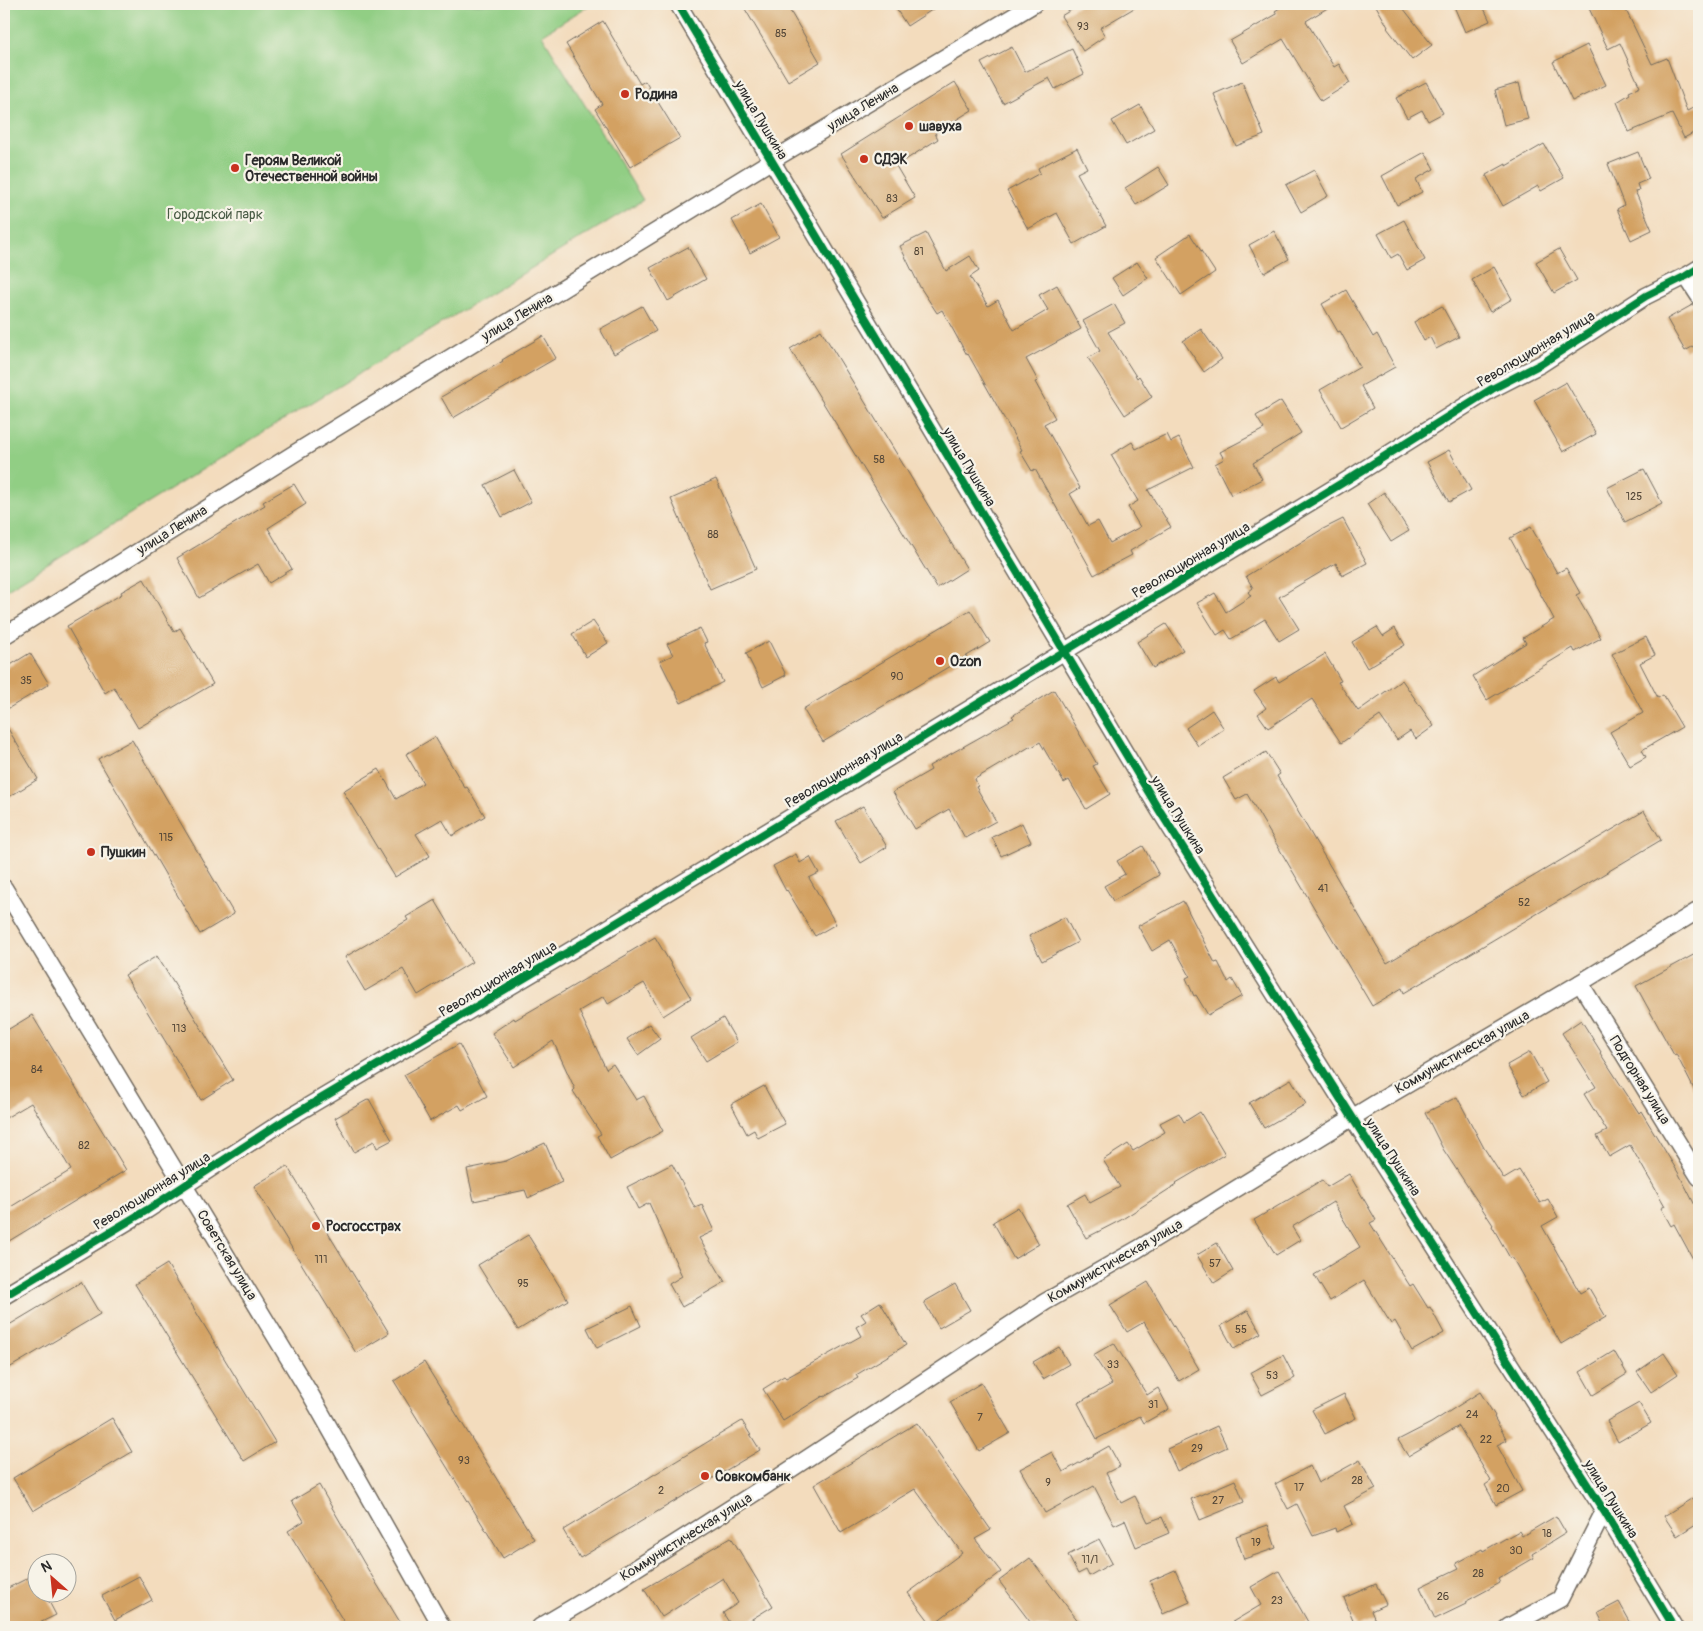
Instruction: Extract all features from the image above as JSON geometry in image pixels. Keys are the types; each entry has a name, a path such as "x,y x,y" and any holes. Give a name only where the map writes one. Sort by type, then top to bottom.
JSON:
{"street":[{"name":"улица Пушкина","path":"678,4 1158,808 1352,1117 1604,1511 1674,1627"},
{"name":"улица Ленина","path":"4,636 286,458 772,161 1034,4"},
{"name":"Революционная улица","path":"4,1296 147,1210 285,1120 593,937 1347,480 1492,390 1540,364 1646,296 1693,272"},
{"path":"1693,272 1699,296"},
{"name":"Советская улица","path":"4,888 312,1397 442,1627"},
{"name":"Коммунистическая улица","path":"540,1627 761,1489 1045,1302 1138,1249 1352,1117 1580,983 1699,910"},
{"name":"Подгорная улица","path":"1580,983 1699,1176"},
{"path":"1508,1627 1560,1599 1604,1511"}],"green space":[{"name":"Городской парк","path":"4,4 591,4 542,35 643,200 4,591"}],"building":[{"path":"742,4 786,4 820,62 788,81"},
{"path":"893,4 941,4 907,26"},
{"path":"1081,4 1141,4 1100,28 1105,36 1083,51 1061,16"},
{"path":"1286,4 1334,4 1306,21 1334,67 1339,64 1350,83 1321,101 1283,39 1243,63 1230,41 1277,14 1275,11"},
{"path":"1375,4 1400,4 1432,45 1412,60 1387,28"},
{"path":"1453,4 1482,4 1490,21 1465,32"},
{"path":"1587,4 1623,4 1652,64 1667,58 1687,111 1699,105 1699,130 1684,138 1672,114 1629,132 1617,102 1630,94 1629,92 1640,87 1620,43 1608,49"},
{"name":"Родина","path":"603,21 640,84 645,81 680,138 630,167 595,109 602,104 566,44"},
{"path":"1587,45 1606,85 1572,101 1553,62"},
{"path":"1012,47 1025,72 1072,49 1084,74 1055,89 1049,78 1003,103 981,63"},
{"path":"955,82 972,110 935,133 938,139 896,166 915,198 882,218 841,154"},
{"path":"1242,82 1264,135 1236,146 1214,94"},
{"path":"1426,82 1443,113 1428,121 1422,110 1407,118 1396,98"},
{"path":"1519,83 1528,119 1504,125 1495,90"},
{"path":"1140,105 1154,129 1126,145 1112,121"},
{"path":"1544,144 1564,178 1541,191 1538,186 1503,206 1486,175"},
{"path":"1077,148 1087,168 1077,173 1106,226 1074,244 1057,213 1028,229 1007,191 1040,173 1038,168"},
{"path":"1425,152 1434,169 1416,179 1422,192 1397,205 1382,176"},
{"path":"1638,152 1649,179 1637,184 1639,190 1635,191 1652,230 1631,240 1617,209 1624,205 1608,164"},
{"path":"1158,167 1169,185 1136,205 1125,188"},
{"path":"1314,170 1328,196 1301,212 1286,185"},
{"path":"761,204 779,237 750,253 732,220"},
{"path":"1404,220 1425,260 1407,270 1398,254 1391,258 1378,234"},
{"path":"1274,231 1289,259 1264,273 1249,245"},
{"path":"926,233 946,271 970,256 979,271 970,277 988,306 998,300 1014,330 1048,310 1039,295 1057,285 1081,329 1026,359 1038,381 1035,382 1055,418 1044,424 1080,488 1070,494 1088,526 1098,521 1110,543 1140,527 1128,507 1138,501 1111,455 1132,442 1136,449 1167,434 1171,442 1179,438 1194,467 1148,490 1171,527 1130,551 1132,555 1094,575 1035,469 1032,471 1020,451 1022,450 942,310 937,313 920,287 900,246"},
{"path":"1190,234 1215,272 1181,295 1156,257"},
{"path":"688,247 706,279 668,301 650,268"},
{"path":"1559,249 1577,280 1554,293 1536,262"},
{"path":"1137,262 1148,278 1123,295 1112,278"},
{"path":"1494,267 1512,299 1490,312 1472,280"},
{"path":"1346,290 1373,337 1377,334 1395,367 1361,386 1373,408 1341,427 1320,390 1360,367 1322,304"},
{"path":"1114,304 1125,323 1108,332 1137,378 1139,376 1152,397 1125,415 1088,358 1100,351 1083,321"},
{"path":"1694,304 1699,306 1699,343 1685,351 1667,319"},
{"path":"642,306 656,331 614,354 600,329"},
{"path":"1442,306 1459,337 1436,349 1430,337 1424,341 1414,322"},
{"path":"1201,329 1222,359 1204,372 1183,341"},
{"path":"821,330 967,569 937,588 790,349"},
{"path":"543,336 556,358 453,418 441,397"},
{"path":"1566,382 1596,434 1563,452 1534,400"},
{"path":"1281,401 1301,433 1253,463 1262,479 1231,495 1215,464 1224,459 1220,452 1264,429 1256,416"},
{"path":"1449,450 1471,490 1449,502 1427,462"},
{"path":"1644,469 1662,503 1625,522 1607,488"},
{"path":"514,470 531,502 502,517 485,485"},
{"path":"716,479 756,569 710,589 671,499"},
{"path":"294,484 306,504 268,528 292,569 269,583 258,564 199,598 177,558 265,505 263,502"},
{"path":"1384,492 1409,531 1391,542 1367,504"},
{"path":"1343,519 1367,563 1342,576 1336,563 1279,597 1299,629 1279,641 1265,619 1231,639 1225,630 1217,635 1197,603 1215,593 1226,612 1251,596 1248,592 1253,588 1246,576 1321,530"},
{"path":"1531,527 1557,573 1566,568 1580,593 1576,595 1601,638 1575,652 1573,648 1487,700 1473,676 1526,643 1523,638 1554,619 1510,538"},
{"path":"144,579 174,632 180,628 213,684 138,728 114,687 105,693 67,626"},
{"path":"970,610 990,642 823,742 803,709"},
{"path":"593,621 608,643 586,657 572,634"},
{"path":"1166,624 1183,650 1153,668 1137,642"},
{"path":"1377,627 1383,636 1395,628 1405,645 1367,668 1352,642"},
{"path":"700,628 707,642 704,643 723,682 681,703 660,661 673,655 667,644"},
{"path":"1646,637 1655,655 1640,663 1658,698 1663,695 1682,727 1642,750 1646,757 1630,766 1610,732 1643,713 1612,654"},
{"path":"769,641 786,675 763,687 746,653"},
{"path":"30,653 49,684 4,711 4,669"},
{"path":"1325,654 1341,681 1338,682 1358,711 1402,680 1434,726 1416,739 1410,731 1397,740 1380,716 1341,743 1312,699 1268,728 1258,714 1266,708 1254,691 1276,677 1279,682"},
{"path":"1054,690 1097,764 1093,766 1110,794 1086,809 1069,780 1064,783 1040,742 975,779 978,786 976,787 996,821 965,838 949,809 915,829 893,792 931,770 929,766 1014,718 1012,716"},
{"path":"1212,710 1224,729 1198,746 1186,728"},
{"path":"4,722 38,779 4,800"},
{"path":"435,737 465,788 467,787 485,816 452,836 442,819 416,834 430,856 395,877 343,791 379,769 396,799 423,783 406,754"},
{"path":"132,740 234,914 200,934 98,759"},
{"path":"1266,752 1280,774 1277,776 1387,963 1644,811 1661,840 1404,993 1402,988 1372,1006 1247,794 1236,800 1223,778"},
{"path":"863,806 887,847 861,863 836,821"},
{"path":"1022,823 1031,842 1001,856 992,837"},
{"path":"1143,846 1159,875 1113,901 1104,886 1125,874 1117,861"},
{"path":"796,854 800,863 810,857 819,873 809,878 836,924 815,936 786,891 773,866"},
{"path":"435,900 472,962 418,995 403,969 365,991 345,957 408,920 406,917"},
{"path":"1183,901 1215,963 1218,962 1228,982 1232,979 1242,996 1208,1015 1196,995 1194,996 1186,978 1190,976 1170,940 1152,951 1138,926"},
{"path":"1065,917 1078,942 1042,961 1029,936"},
{"path":"655,937 691,998 663,1016 644,983 608,1004 604,996 579,1011 606,1069 613,1064 636,1100 644,1096 663,1131 610,1160 597,1136 601,1134 573,1091 575,1089 553,1041 514,1067 492,1033 514,1018 515,1020"},
{"path":"1699,952 1699,1099 1676,1054 1674,1055 1636,986"},
{"path":"157,956 233,1080 201,1100 125,975"},
{"path":"32,1015 126,1170 4,1244 4,1211 71,1170 31,1103 4,1119 4,1032"},
{"path":"723,1018 737,1042 706,1061 691,1038"},
{"path":"1581,1020 1639,1113 1641,1111 1679,1174 1699,1213 1699,1270 1674,1224 1671,1226 1661,1208 1665,1206 1630,1145 1609,1157 1597,1136 1607,1131 1584,1094 1596,1087 1562,1033"},
{"path":"649,1024 660,1039 638,1055 627,1039"},
{"path":"459,1044 487,1096 462,1110 459,1105 430,1121 404,1075"},
{"path":"1530,1052 1547,1082 1524,1095 1507,1065"},
{"path":"1291,1079 1306,1104 1264,1128 1249,1103"},
{"path":"764,1086 785,1124 758,1138 754,1130 747,1134 731,1104"},
{"path":"1457,1097 1484,1148 1504,1179 1519,1170 1540,1203 1548,1199 1558,1217 1542,1226 1580,1293 1589,1288 1606,1317 1561,1344 1512,1257 1510,1258 1493,1225 1443,1149 1425,1113"},
{"path":"369,1099 392,1140 377,1148 374,1141 354,1152 335,1118"},
{"path":"1200,1112 1225,1154 1176,1183 1121,1220 1086,1238 1067,1204 1085,1194 1090,1203 1120,1187 1103,1160 1128,1144 1133,1151 1165,1132 1160,1123 1179,1113 1184,1122"},
{"path":"545,1143 562,1182 528,1198 525,1190 474,1201 467,1169 506,1161"},
{"path":"672,1164 695,1208 702,1205 714,1231 699,1238 725,1282 682,1307 669,1284 682,1276 649,1203 638,1209 627,1187"},
{"path":"287,1166 389,1333 356,1353 254,1186"},
{"path":"1349,1174 1376,1220 1370,1223 1410,1286 1413,1284 1428,1308 1430,1307 1444,1333 1412,1351 1395,1321 1391,1324 1364,1280 1330,1301 1314,1275 1360,1247 1333,1202 1292,1227 1300,1240 1276,1255 1254,1220 1322,1180 1327,1187"},
{"path":"1018,1207 1039,1244 1014,1259 993,1222"},
{"path":"528,1235 568,1300 518,1330 478,1265"},
{"path":"1217,1243 1233,1271 1214,1283 1197,1255"},
{"path":"167,1264 275,1442 244,1461 135,1284"},
{"path":"81,1282 100,1314 4,1371 4,1328"},
{"path":"1148,1282 1199,1369 1179,1381 1144,1322 1127,1332 1110,1305"},
{"path":"955,1284 970,1310 939,1328 924,1302"},
{"path":"880,1302 906,1345 856,1375 858,1378 823,1396 783,1421 763,1389 861,1336 856,1327 866,1321 861,1314"},
{"path":"632,1306 641,1326 597,1348 587,1328"},
{"path":"1248,1310 1261,1333 1234,1349 1221,1326"},
{"path":"1114,1343 1147,1395 1158,1388 1169,1409 1144,1423 1140,1416 1097,1439 1078,1403 1112,1384 1093,1355"},
{"path":"1059,1347 1069,1364 1043,1379 1033,1362"},
{"path":"1614,1351 1627,1374 1593,1395 1580,1372"},
{"path":"1664,1353 1678,1374 1651,1392 1637,1372"},
{"path":"1283,1355 1295,1378 1262,1395 1250,1373"},
{"path":"424,1362 534,1539 503,1558 394,1381"},
{"path":"981,1383 1010,1433 979,1451 950,1402"},
{"path":"1480,1392 1507,1440 1497,1445 1522,1491 1496,1505 1485,1485 1491,1481 1459,1426 1408,1456 1398,1440 1431,1423"},
{"path":"1344,1394 1356,1418 1325,1434 1312,1410"},
{"path":"1639,1403 1651,1423 1618,1442 1607,1421"},
{"path":"112,1418 132,1452 33,1511 13,1478"},
{"path":"742,1421 760,1450 580,1558 563,1530"},
{"path":"917,1423 991,1530 975,1539 1001,1572 932,1625 908,1593 962,1553 915,1489 841,1533 814,1485"},
{"path":"1217,1426 1227,1447 1177,1471 1167,1449"},
{"path":"1109,1446 1120,1466 1106,1473 1121,1503 1135,1496 1148,1522 1162,1517 1169,1533 1136,1547 1125,1520 1114,1525 1094,1486 1045,1513 1020,1469 1052,1452 1063,1472"},
{"path":"1360,1460 1376,1489 1344,1506 1353,1524 1336,1532 1335,1528 1313,1536 1297,1504 1288,1509 1275,1484 1310,1466 1318,1483"},
{"path":"1235,1480 1244,1502 1200,1520 1191,1499"},
{"path":"319,1485 403,1627 347,1627 288,1531 304,1521 292,1501"},
{"path":"1699,1494 1699,1522 1677,1536 1664,1516"},
{"path":"1556,1516 1566,1533 1532,1554 1534,1558 1498,1579 1500,1583 1465,1602 1466,1604 1435,1619 1420,1587 1459,1568 1456,1563 1482,1549 1483,1551 1519,1531 1522,1536"},
{"path":"1268,1525 1276,1548 1244,1559 1236,1536"},
{"path":"731,1537 773,1606 739,1627 732,1627 723,1613 738,1603 723,1578 662,1617 644,1589"},
{"path":"1099,1539 1112,1563 1089,1576 1086,1570 1078,1574 1068,1555"},
{"path":"1030,1558 1083,1627 1034,1627 999,1581"},
{"path":"1175,1570 1190,1602 1163,1614 1150,1581"},
{"path":"1279,1571 1308,1622 1299,1627 1224,1627 1261,1605 1251,1587"},
{"path":"139,1576 152,1600 115,1620 102,1596"},
{"path":"28,1578 28,1604 50,1604 56,1615 31,1627 4,1627 4,1590"},
{"path":"1376,1584 1386,1604 1371,1611 1375,1620 1356,1627 1344,1598"},
{"path":"1619,1602 1633,1627 1605,1627 1598,1613"}],"cycle path":[{"path":"678,4 1158,808 1352,1117 1604,1511 1674,1627"},
{"path":"4,1296 147,1210 285,1120 585,942 1347,480 1492,389 1541,364 1646,296 1699,268"}],"place":[{"name":"Родина","path":"625,94"},
{"name":"шавуха","path":"909,126"},
{"name":"СДЭК","path":"864,159"},
{"name":"Героям Великой Отечественной войны","path":"235,168"},
{"name":"Ozon","path":"940,661"},
{"name":"Пушкин","path":"91,852"},
{"name":"Росгосстрах","path":"316,1226"},
{"name":"Совкомбанк","path":"705,1476"}]}
